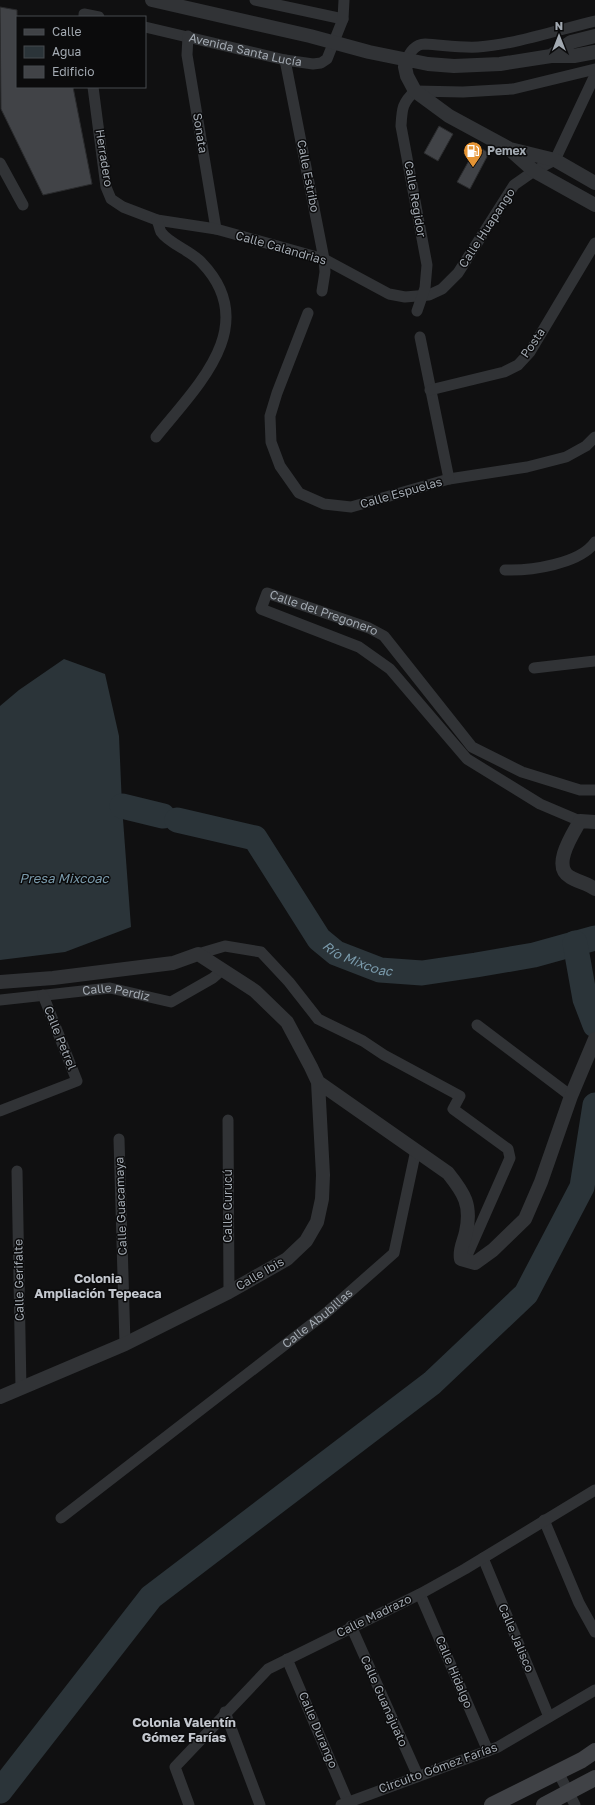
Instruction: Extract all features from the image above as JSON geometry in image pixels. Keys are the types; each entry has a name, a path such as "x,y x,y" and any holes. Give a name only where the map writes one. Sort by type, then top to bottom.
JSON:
{"main road":[{"path":"492,1805 582,1760 595,1751"},
{"path":"544,1805 572,1799 595,1778"}],"street":[{"path":"152,0 184,4 406,60 428,64 476,65 518,62 551,56 574,56 595,52"},
{"path":"255,0 343,19"},
{"path":"334,42 343,19 344,0"},
{"path":"595,21 489,46 453,47 425,44 415,47 410,51 405,67 406,76 415,91 449,116 508,148 534,171 595,205"},
{"name":"Avenida Santa Lucía","path":"146,27 285,60 313,64 321,63 327,59 334,42"},
{"name":"Sonata","path":"188,36 187,55 216,230"},
{"path":"551,56 571,42 595,36"},
{"name":"Calle Estribo","path":"285,60 324,259 325,272 322,291"},
{"path":"415,91 463,92 513,89 595,69"},
{"path":"555,160 595,75"},
{"name":"Herradero","path":"93,88 106,187 112,199 123,207 157,220"},
{"name":"Calle Regidor","path":"415,91 405,100 401,126 427,265 422,296 417,311"},
{"path":"508,148 555,160 595,183"},
{"name":"Calle Huapango","path":"422,296 436,292 452,280 514,185 534,171 555,160"},
{"path":"0,163 23,205"},
{"path":"156,437 208,372 222,345 227,327 226,303 215,278 202,262 162,232 157,220"},
{"name":"Calle Calandrias","path":"157,220 216,230 324,259 390,294 405,297 422,296"},
{"name":"Posta","path":"430,390 504,372 518,365 530,352 595,243"},
{"name":"Calle Espuelas","path":"308,313 277,392 270,416 271,442 280,466 299,493 324,504 351,506 449,479 527,467 566,457 586,446 595,437"},
{"path":"420,337 449,479"},
{"path":"505,570 524,571 576,557 590,549 595,542"},
{"name":"Calle del Pregonero","path":"595,790 580,790 522,772 472,747 384,636 369,628 267,594 261,609 359,648 390,669 467,760 540,804 580,821 595,822"},
{"path":"534,668 595,661"},
{"path":"580,821 563,852 562,866 568,876 595,889"},
{"path":"198,954 225,946 261,952 289,982 318,1019 363,1041 384,1055 460,1096 453,1109 508,1149 510,1158 465,1260"},
{"name":"Calle Ibis","path":"0,1398 125,1344 229,1292 287,1259 306,1241 317,1222 322,1199 318,1082 299,1042 287,1022 255,991 222,970 211,961 198,954"},
{"name":"Calle Perdiz","path":"0,982 53,978 173,963 198,954"},
{"name":"Calle Perdiz","path":"0,1000 110,988 171,1002 213,978 222,970"},
{"name":"Calle Petrel","path":"0,1111 77,1081 43,995"},
{"path":"477,1025 571,1096"},
{"path":"318,1082 448,1173 463,1192 468,1214 466,1232 460,1252 461,1259 475,1262 493,1250 525,1219 541,1182 571,1096 595,1039"},
{"name":"Calle Curucú","path":"228,1120 229,1292"},
{"name":"Calle Guacamaya","path":"119,1139 125,1344"},
{"name":"Calle Abubillas","path":"61,1518 326,1313 394,1253 416,1150"},
{"name":"Calle Gerifalte","path":"17,1171 21,1389"},
{"name":"Calle Madrazo","path":"189,1805 175,1767 225,1712 268,1669 351,1626 420,1594 483,1558 595,1490"},
{"path":"544,1520 579,1603 595,1632"},
{"name":"Calle Jalisco","path":"483,1558 549,1717"},
{"name":"Calle Hidalgo","path":"420,1594 488,1751"},
{"name":"Calle Guanajuato","path":"351,1626 418,1776"},
{"name":"Calle Durango","path":"287,1659 345,1803"},
{"name":"Circuito Gómez Farías","path":"345,1803 498,1747 595,1690"},
{"path":"225,1712 260,1805"},
{"path":"558,1772 572,1799"}],"water":[{"name":"Presa Mixcoac","path":"64,659 105,674 119,736 122,806 131,927 65,952 0,960 0,706 19,690"}],"building":[{"path":"0,7 17,10 16,88 73,88 92,184 43,195 1,109"},
{"name":"Pemex","path":"439,126 453,134 438,161 424,153"},
{"name":"Pemex","path":"477,146 489,153 470,189 457,182"}],"waterway":[{"name":"Río Mixcoac","path":"122,806 163,816"},
{"name":"Río Mixcoac","path":"177,820 255,838 319,939 336,953 380,970 422,973 476,965 534,955 595,938"},
{"path":"575,943 585,999 595,1025"},
{"path":"0,1791 151,1597 432,1383 526,1294 582,1187 595,1105"}],"place":[{"name":"Pemex","path":"473,168"}],"district":[{"name":"Colonia Ampliación Tepeaca","path":"98,1286"},
{"name":"Colonia Valentín Gómez Farías","path":"184,1730"}]}
